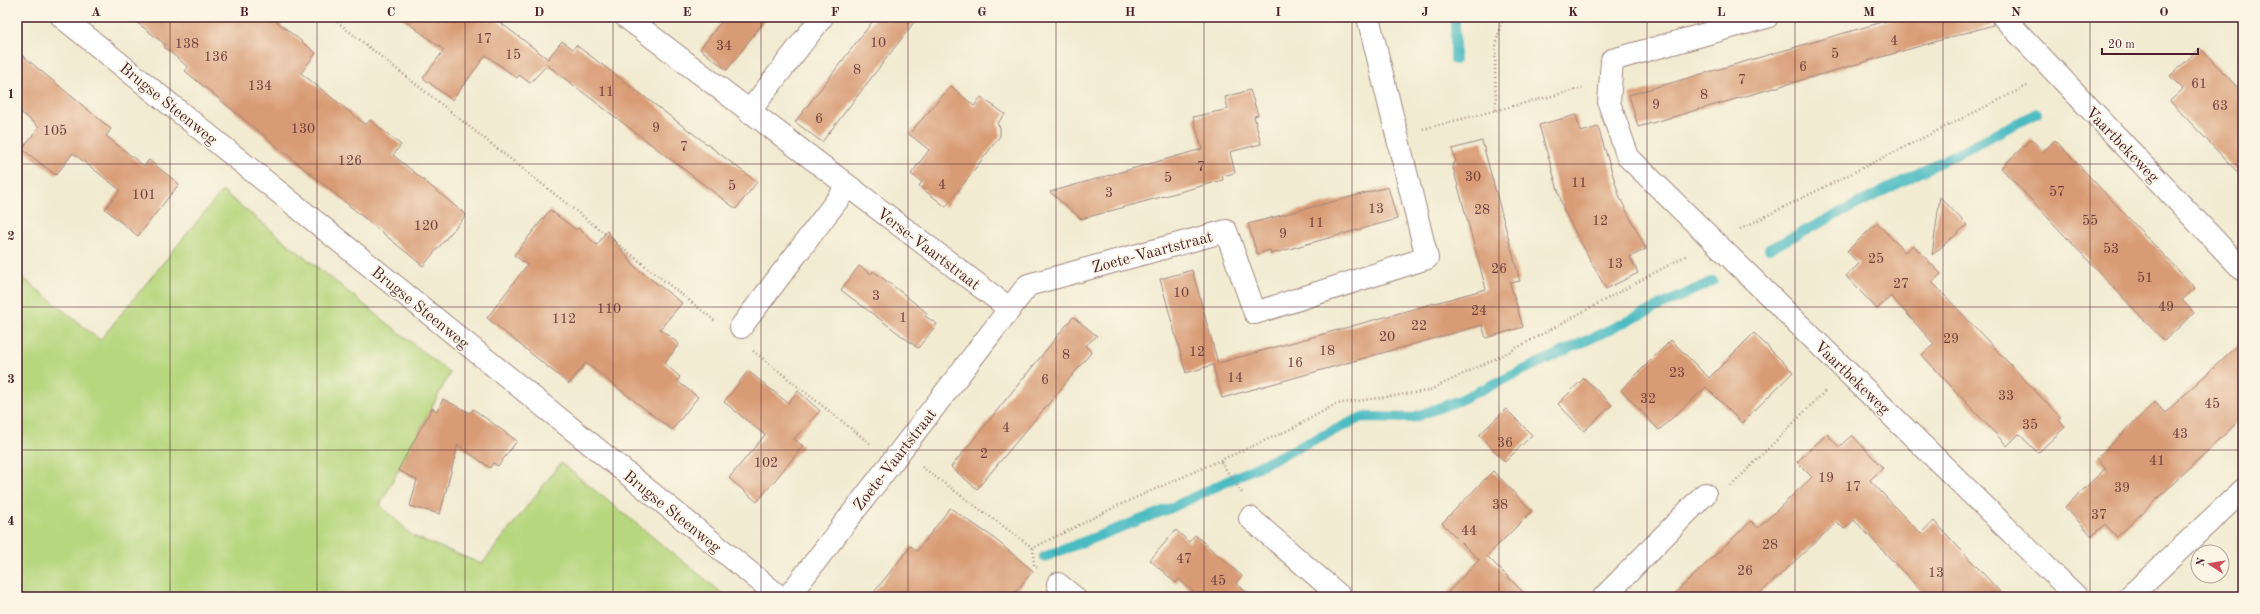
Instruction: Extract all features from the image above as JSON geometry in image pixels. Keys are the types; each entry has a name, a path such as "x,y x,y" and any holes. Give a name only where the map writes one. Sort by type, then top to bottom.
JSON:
{"street":[{"name":"Brugse Steenweg","path":"62,17 780,597"},
{"name":"Verse-Vaartstraat","path":"626,17 1010,309"},
{"path":"749,112 822,17"},
{"name":"Zoete-Vaartstraat","path":"788,597 1028,285 1226,231 1255,313 1427,258 1368,17"},
{"path":"1611,81 1612,60 1767,17"},
{"name":"Vaartbekeweg","path":"2002,17 2243,270"},
{"name":"Vaartbekeweg","path":"1611,81 1609,103 1628,157 2077,597"},
{"path":"731,327 848,186"},
{"path":"2129,597 2243,490"},
{"path":"1604,597 1705,494"},
{"path":"1250,518 1341,597"}],"path":[{"path":"331,17 731,327"},
{"path":"1496,110 1497,50 1499,28 1504,17"},
{"path":"752,350 897,454 920,466 1033,548 1117,506 1220,462 1291,429 1336,404 1428,391 1511,351 1714,241 2055,72"},
{"path":"1398,136 1611,81"},
{"path":"1705,494 1722,495 1846,370"},
{"path":"1220,462 1241,491"}],"green space":[{"path":"222,191 450,373 380,505 413,536 482,564 561,463 727,597 17,597 17,273 100,340"}],"building":[{"path":"130,17 271,17 316,53 301,73 366,125 370,120 401,145 393,155 466,215 423,266 185,71 188,67 164,47 166,45"},
{"path":"400,17 493,17 548,59 562,41 573,49 576,45 757,182 736,209 547,65 530,83 519,75 517,78 486,55 452,100 423,78 444,50"},
{"path":"725,17 767,17 727,70 700,49"},
{"path":"876,17 918,17 822,142 795,122"},
{"path":"1900,17 1991,17 1993,25 1638,127 1629,95"},
{"path":"2200,48 2243,93 2243,178 2170,101 2183,89 2170,76"},
{"path":"17,51 111,129 106,136 144,166 149,160 179,184 138,236 105,209 120,190 73,153 56,175 22,149 39,127 17,109"},
{"path":"951,86 974,106 981,97 1005,114 997,124 1000,127 1000,136 946,207 919,186 922,182 911,174 929,150 909,134"},
{"path":"1250,90 1258,115 1254,116 1261,144 1230,152 1235,173 1222,176 1223,180 1081,219 1050,192 1202,149 1193,117 1228,109 1225,97"},
{"path":"1576,115 1581,132 1598,127 1620,198 1646,249 1630,257 1638,273 1606,289 1564,211 1539,125"},
{"path":"2031,139 2043,152 2055,140 2195,288 2182,300 2194,313 2164,341 2001,168"},
{"path":"1482,141 1520,281 1510,283 1523,327 1486,338 1482,325 1222,398 1213,365 1186,373 1160,279 1192,270 1218,363 1486,289 1452,164 1456,162 1452,149"},
{"path":"1388,187 1397,219 1271,254 1270,250 1257,254 1248,224"},
{"path":"1940,197 1967,225 1932,255"},
{"path":"550,210 576,230 578,228 597,245 607,231 634,266 682,303 660,329 679,344 664,363 680,377 677,381 698,397 672,430 586,363 569,384 487,318 527,265 514,255"},
{"path":"1877,223 1905,252 1913,245 1941,274 1932,282 2061,418 2059,420 2065,427 2038,453 2019,434 2007,446 1922,355 1934,344 1891,296 1877,309 1846,276 1859,264 1847,251"},
{"path":"859,266 871,274 873,271 927,313 925,316 937,324 918,348 841,290"},
{"path":"1073,317 1097,336 1085,346 1091,351 1090,354 977,489 951,467"},
{"path":"1754,333 1793,372 1742,423 1706,387 1659,430 1621,390 1671,340 1709,378"},
{"path":"2243,340 2243,417 2117,537 2105,524 2092,536 2065,507 2106,468 2097,458 2155,402 2165,413"},
{"path":"748,371 788,403 798,391 820,411 794,439 803,446 757,502 729,478 765,435 724,402"},
{"path":"1584,378 1612,405 1584,431 1558,404"},
{"path":"443,399 470,413 473,409 517,441 498,466 493,463 490,468 458,445 440,514 410,506 417,480 398,470 432,408 437,411"},
{"path":"1506,409 1532,435 1505,462 1479,435"},
{"path":"1827,434 1839,447 1852,435 1883,468 1870,480 1908,521 1921,533 1934,521 2005,597 1927,597 1854,520 1844,529 1837,522 1756,597 1671,597 1751,521 1758,528 1812,477 1797,462"},
{"path":"1493,471 1532,511 1487,556 1528,597 1443,597 1479,560 1442,523"},
{"path":"950,508 990,535 1033,571 1011,597 870,597 911,546 917,551"},
{"path":"1176,530 1189,542 1195,535 1242,576 1236,583 1252,597 1199,597 1179,579 1176,583 1150,560"}],"waterway":[{"path":"1455,17 1455,60"},
{"path":"1769,249 2037,113"},
{"path":"1044,557 1171,508 1362,417 1412,418 1460,400 1713,281"}]}
